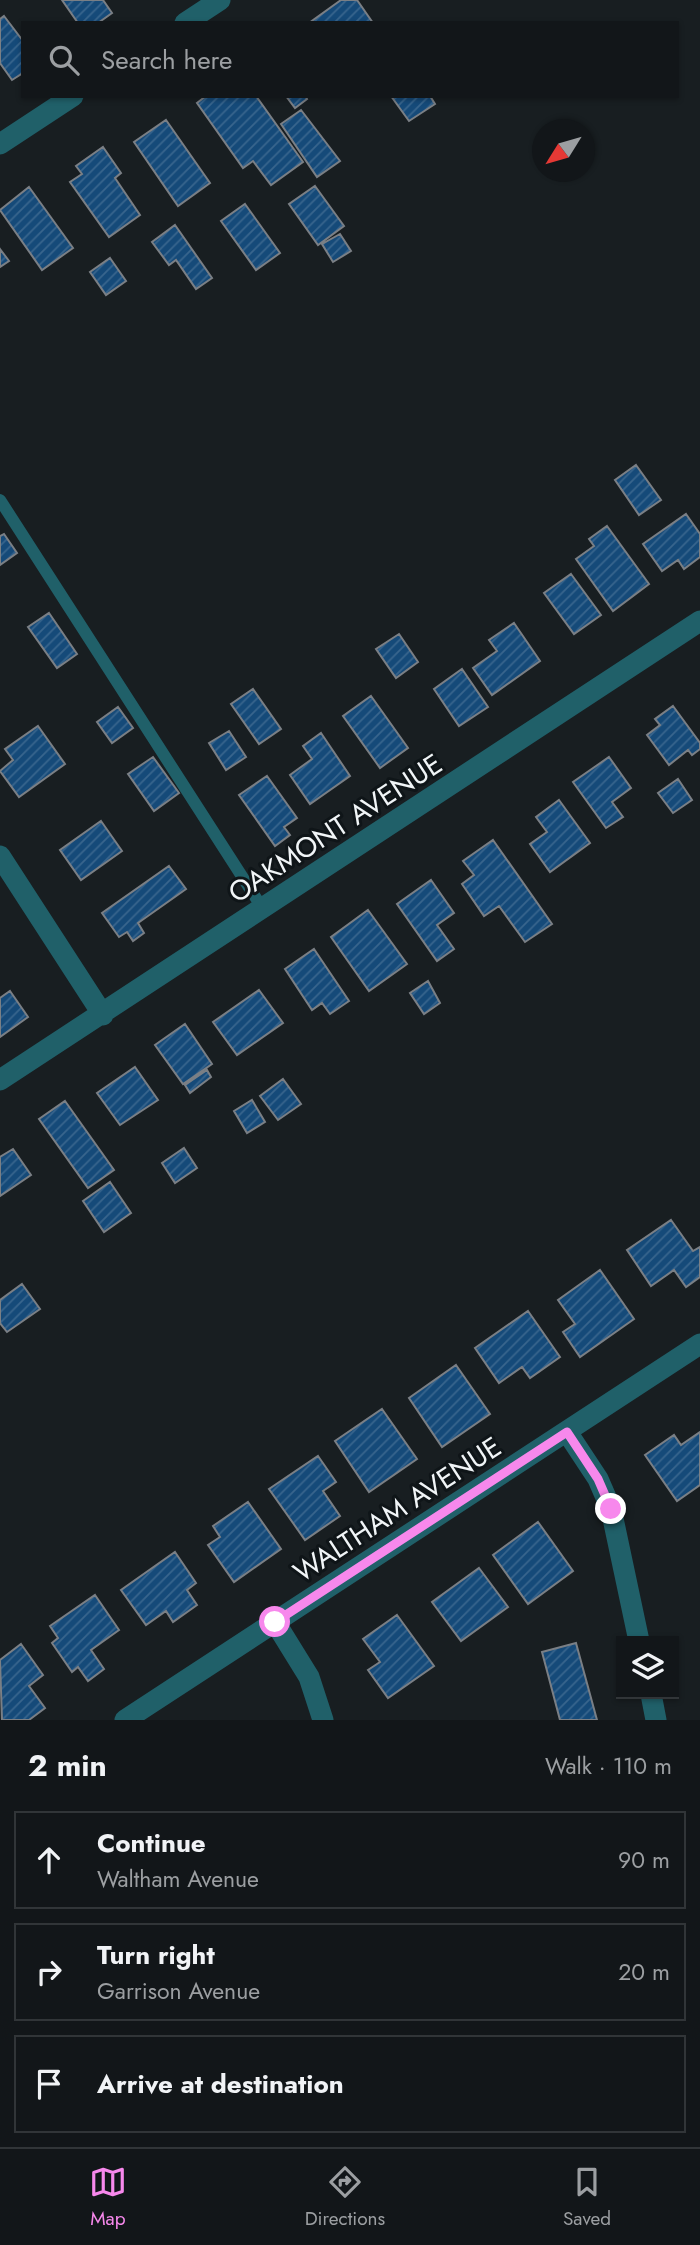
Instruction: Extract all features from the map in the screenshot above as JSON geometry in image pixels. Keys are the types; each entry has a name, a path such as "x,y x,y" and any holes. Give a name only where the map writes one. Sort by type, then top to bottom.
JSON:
{"street":[{"path":"188,21 220,0"},
{"path":"0,144 70,98"},
{"name":"OAKMONT AVENUE","path":"0,1080 103,1015 700,621"},
{"path":"0,856 103,1015"},
{"name":"WALTHAM AVENUE","path":"125,1720 700,1344"},
{"path":"567,1432 598,1479 611,1509 638,1636"},
{"path":"275,1622 309,1677 323,1720"},
{"path":"652,1699 656,1720"}],"lane":[{"path":"0,500 263,909"}],"building":[{"path":"62,0 103,0 112,13 101,21 77,21"},
{"path":"341,0 357,0 372,21 312,21"},
{"path":"4,16 21,38 21,74 12,80 0,63 0,19"},
{"path":"203,98 257,98 303,162 271,185 253,161 243,168 197,103"},
{"path":"288,98 306,98 307,99 295,108"},
{"path":"392,98 431,98 435,104 409,121"},
{"path":"301,110 340,161 317,177 281,124"},
{"path":"166,120 210,183 178,206 134,142"},
{"path":"103,147 121,173 115,178 140,215 109,237 70,182 82,174 76,166"},
{"path":"315,186 344,226 318,245 289,204"},
{"path":"29,187 73,248 42,270 0,210"},
{"path":"245,204 280,253 256,270 221,221"},
{"path":"175,225 212,278 196,289 176,260 169,265 152,242"},
{"path":"340,234 351,251 333,262 322,244"},
{"path":"0,249 9,261 0,267"},
{"path":"110,258 126,281 106,295 90,272"},
{"path":"636,465 661,500 639,515 615,480"},
{"path":"686,514 700,534 700,557 684,569 678,560 662,571 643,544"},
{"path":"607,526 649,584 613,611 576,559 594,546 589,539"},
{"path":"4,534 17,553 0,565 0,536"},
{"path":"571,574 601,615 574,634 544,593"},
{"path":"49,613 77,654 57,668 28,627"},
{"path":"514,623 540,661 492,695 473,668 497,651 489,640"},
{"path":"399,634 418,662 396,678 376,649"},
{"path":"462,669 488,707 459,726 434,689"},
{"path":"253,689 281,729 259,744 231,704"},
{"path":"371,696 408,748 380,768 343,716"},
{"path":"673,706 700,743 700,749 692,755 688,750 669,765 647,735 660,725 655,719"},
{"path":"118,707 133,728 112,743 97,722"},
{"path":"38,726 65,764 19,797 0,771 13,760 5,749"},
{"path":"229,731 246,757 226,770 209,743"},
{"path":"321,733 350,776 310,804 290,775 312,759 303,746"},
{"path":"153,757 179,793 154,811 128,774"},
{"path":"609,757 631,788 612,802 623,817 606,828 573,782"},
{"path":"267,776 297,818 284,827 290,835 275,846 239,795"},
{"path":"678,779 692,800 673,813 658,793"},
{"path":"559,800 590,843 550,872 530,844 547,832 536,817"},
{"path":"101,821 122,851 81,880 60,850"},
{"path":"493,840 552,924 525,942 499,906 484,916 462,884 474,875 463,861"},
{"path":"169,866 186,889 138,923 144,933 133,941 127,932 119,937 102,913"},
{"path":"431,880 454,913 437,925 454,949 437,961 397,904"},
{"path":"368,910 407,964 369,991 331,937"},
{"path":"314,949 349,1001 330,1014 322,1003 312,1010 285,969"},
{"path":"428,981 440,1003 424,1014 410,993"},
{"path":"259,990 283,1023 237,1055 213,1022"},
{"path":"10,991 28,1017 0,1037 0,998"},
{"path":"185,1024 212,1064 183,1084 155,1045"},
{"path":"135,1067 158,1100 120,1125 97,1093"},
{"path":"207,1070 211,1077 190,1093 185,1085"},
{"path":"283,1079 301,1104 278,1120 260,1096"},
{"path":"252,1100 265,1122 247,1133 234,1111"},
{"path":"65,1101 114,1170 88,1188 39,1119"},
{"path":"184,1148 197,1168 175,1183 162,1163"},
{"path":"13,1149 31,1175 0,1196 0,1157"},
{"path":"110,1182 131,1213 104,1232 83,1201"},
{"path":"671,1220 693,1251 700,1247 700,1277 686,1287 674,1270 651,1286 627,1250"},
{"path":"600,1270 634,1319 580,1357 563,1332 575,1324 558,1300"},
{"path":"22,1284 40,1309 7,1332 0,1323 0,1300"},
{"path":"528,1311 560,1357 530,1378 522,1367 499,1383 475,1348"},
{"path":"456,1365 490,1414 442,1447 409,1398"},
{"path":"382,1409 417,1459 369,1492 335,1441"},
{"path":"700,1432 700,1485 677,1501 645,1455 674,1435 681,1445"},
{"path":"318,1456 336,1482 323,1491 340,1516 305,1540 269,1489"},
{"path":"248,1502 281,1549 234,1582 208,1545 220,1537 213,1526"},
{"path":"538,1522 573,1571 528,1604 493,1555"},
{"path":"175,1552 196,1583 187,1590 197,1605 173,1622 166,1611 146,1625 121,1590"},
{"path":"479,1568 508,1607 461,1641 432,1602"},
{"path":"95,1595 119,1630 91,1650 104,1669 88,1681 78,1667 72,1672 52,1643 58,1638 50,1626"},
{"path":"397,1615 434,1666 388,1698 368,1670 380,1662 363,1639"},
{"path":"576,1643 597,1720 560,1720 542,1652"},
{"path":"21,1644 43,1675 29,1686 45,1708 29,1720 2,1720 0,1660"}],"route":[{"path":"275,1622 567,1432 598,1479 611,1509"}]}
